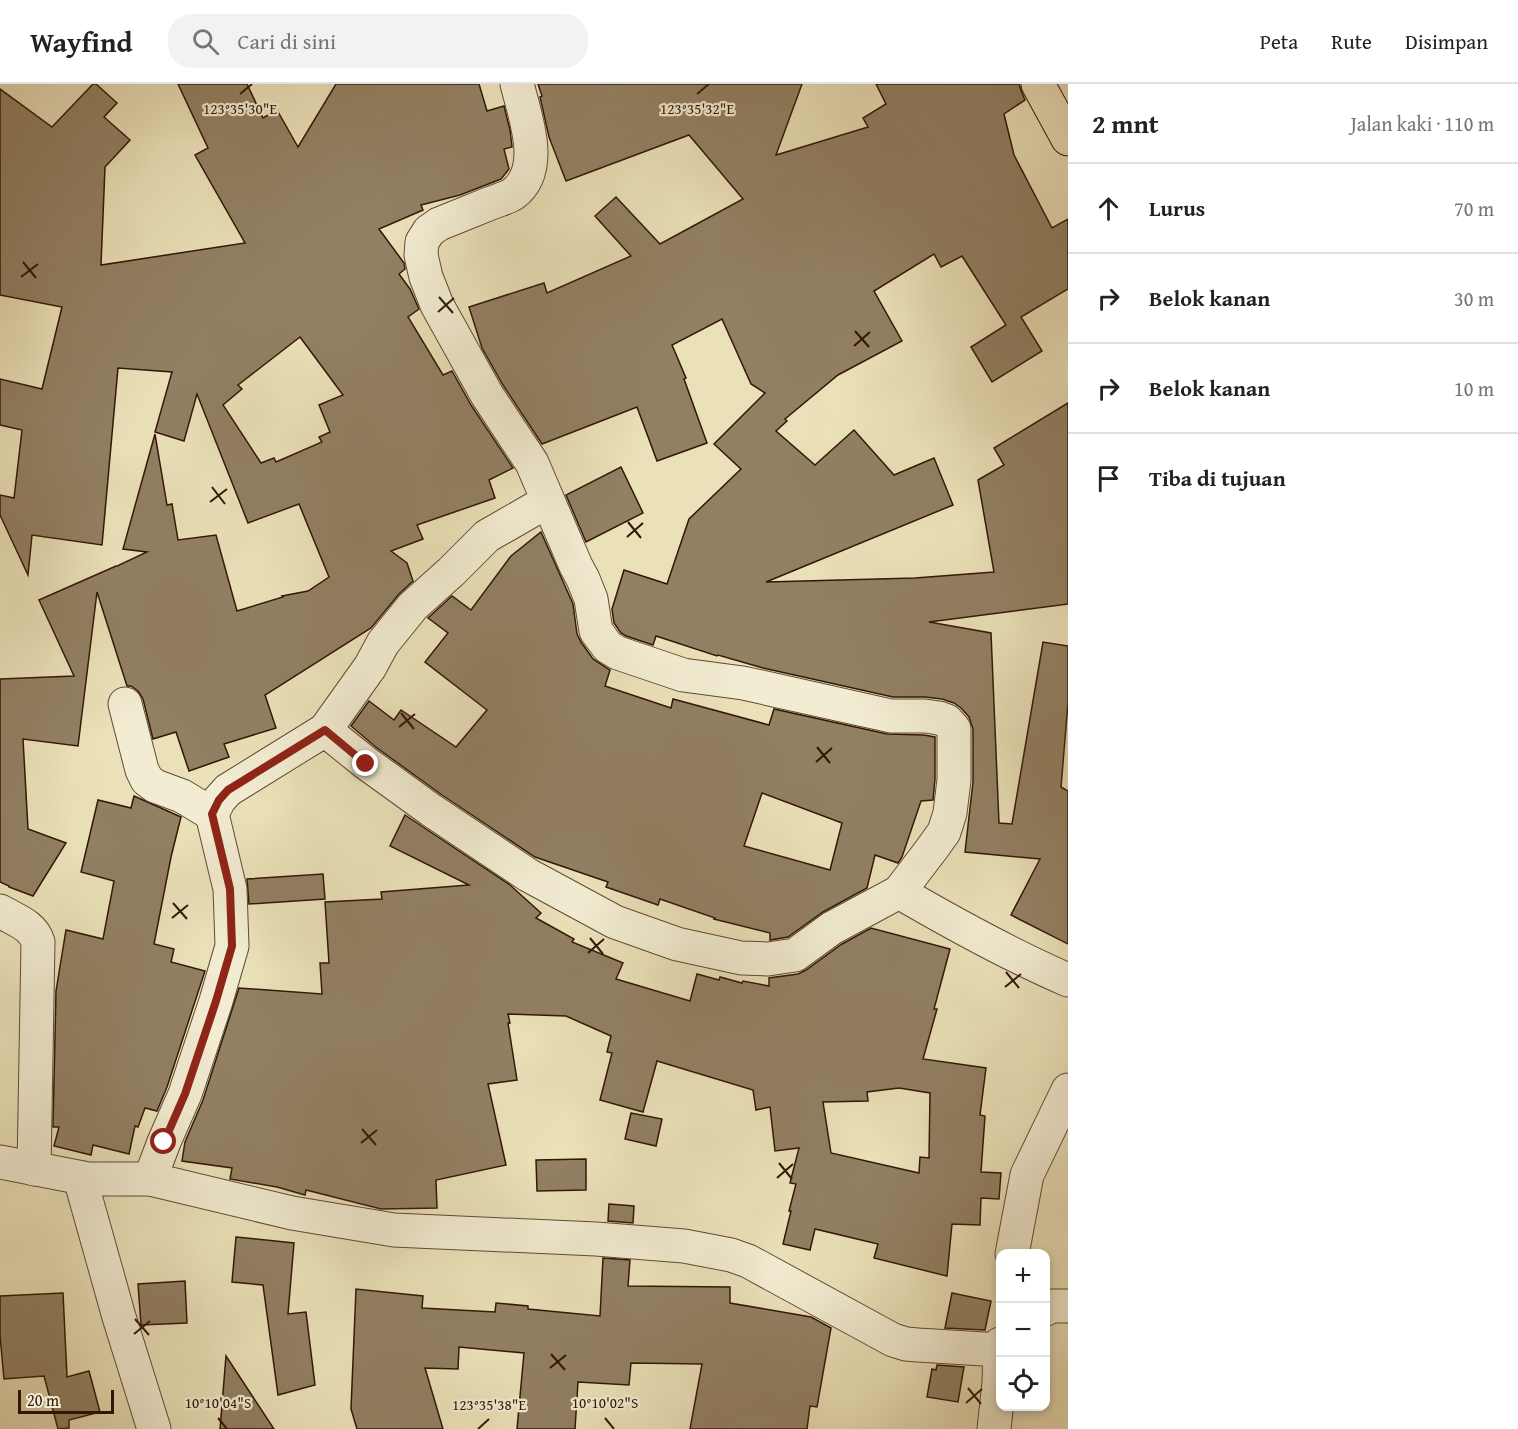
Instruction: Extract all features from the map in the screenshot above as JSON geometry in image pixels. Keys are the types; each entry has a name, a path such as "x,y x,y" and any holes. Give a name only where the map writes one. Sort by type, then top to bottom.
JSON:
{"main road":[{"path":"1038,84 1068,139"}],"street":[{"path":"325,730 394,783 528,875 615,922 677,944 741,958 768,959 795,955 832,928 899,892 944,832 950,813 954,780 954,729 947,721 925,716 891,716 743,683 683,675 618,653 608,647 596,631 591,599 584,579 576,566 531,463 487,395 437,305 426,277 421,255 422,242 429,231 439,224 513,195 530,173 530,137 517,84"},
{"path":"150,1179 185,1094 232,946 230,889 212,814 219,800 228,790 325,730 370,667 383,643 413,606 487,536 548,501"},
{"path":"125,704 142,770 147,780 155,786 182,796 212,814"},
{"path":"899,892 1037,967 1068,980"},
{"path":"0,911 29,927 36,934 38,942 34,1169"},
{"path":"1013,1249 1027,1175 1068,1090"},
{"path":"0,1162 88,1179 150,1179 292,1213 394,1230 684,1246 731,1255 747,1261 893,1340 912,1344 996,1350"},
{"path":"80,1178 119,1317 154,1429"},
{"path":"1050,1307 1068,1305"},
{"path":"994,1429 1000,1357"}],"building":[{"path":"93,84 96,84 117,103 104,117 130,140 105,167 101,265 245,243 195,155 208,148 178,84 247,84 263,118 277,110 298,147 336,84 479,84 487,111 504,106 512,147 504,149 509,169 501,179 460,195 421,205 423,210 379,229 404,263 405,269 399,274 410,289 419,309 408,317 443,375 452,371 471,405 513,468 489,480 495,498 417,525 423,539 391,551 407,563 413,581 371,628 265,695 276,728 224,744 229,757 189,771 176,732 153,739 143,699 138,691 127,686 97,592 78,746 23,739 28,829 66,843 33,896 0,882 0,679 74,676 39,600 147,552 123,549 155,434 167,505 172,504 178,540 216,535 237,611 282,596 308,591 329,577 299,504 248,523 197,394 184,441 155,432 172,372 118,368 102,545 32,535 28,575 0,515 0,495 14,498 22,430 0,425 0,379 42,389 62,307 0,295 0,89 52,127","holes":["300,337 343,395 319,405 330,432 319,437 322,442 276,462 274,458 261,463 223,405 242,389 238,385"]},
{"path":"538,84 802,84 776,155 868,127 863,118 886,104 876,84 1019,84 1025,100 1004,114 1014,155 1052,228 1068,219 1068,289 1021,317 1042,351 992,382 971,347 1006,325 962,256 941,267 934,254 874,291 902,341 838,375 785,419 787,421 776,431 815,465 854,430 894,475 934,458 953,505 766,582 915,578 994,572 978,480 1004,465 994,448 1068,403 1068,604 929,622 991,633 999,823 1012,824 1043,642 1068,646 1068,703 1061,787 1068,791 1068,944 1011,915 1040,859 965,852 973,782 973,729 969,717 954,703 925,697 893,697 763,668 656,636 653,645 626,636 614,623 612,609 624,570 667,584 689,519 741,469 714,444 765,393 751,384 722,319 672,345 686,378 684,379 707,443 657,461 637,407 542,444 503,385 482,348 469,307 544,283 547,293 631,256 595,216 616,197 660,244 743,199 689,135 566,181 549,137"},
{"path":"621,467 643,513 586,542 566,495"},
{"path":"541,532 573,604 577,634 581,642 593,659 610,670 605,686 671,708 673,699 769,725 774,709 887,734 935,737 933,800 921,801 898,863 875,855 867,888 823,912 788,937 770,940 770,933 714,919 660,899 658,905 606,887 608,882 535,857 377,748 351,726 369,701 394,720 401,710 456,747 487,710 425,662 448,633 428,618 452,596 471,610 511,556","holes":["762,793 842,823 830,870 744,846"]},
{"path":"134,796 181,817 154,944 174,949 171,962 205,971 157,1111 145,1108 138,1127 135,1126 129,1154 93,1145 91,1155 54,1146 59,1127 53,1127 56,991 66,930 103,939 114,881 81,872 98,800 131,808"},
{"path":"405,815 510,885 541,913 536,918 574,939 572,942 623,963 616,979 690,1001 697,974 719,980 720,977 742,983 743,981 769,986 769,978 798,974 842,944 871,928 950,949 923,1059 986,1068 980,1115 985,1116 981,1172 1001,1173 999,1199 981,1198 980,1225 952,1224 947,1276 874,1258 878,1244 815,1229 810,1250 783,1244 796,1184 790,1183 799,1148 775,1151 770,1107 756,1110 753,1090 657,1061 643,1112 600,1100 612,1053 607,1052 611,1036 566,1016 508,1014 517,1080 488,1084 506,1165 436,1180 437,1208 381,1209 306,1190 305,1195 277,1187 230,1179 232,1168 182,1161 185,1142 203,1100 239,988 322,994 320,963 329,963 325,902 382,899 381,892 469,885 390,846","holes":["899,1088 930,1093 929,1158 920,1157 919,1173 831,1153 823,1102 868,1101 867,1092"]},
{"path":"323,874 325,899 249,904 247,879"},
{"path":"631,1113 662,1119 656,1146 625,1139"},
{"path":"586,1159 586,1190 537,1191 536,1160"},
{"path":"609,1204 634,1206 633,1223 608,1221"},
{"path":"236,1237 294,1243 288,1314 306,1312 315,1385 278,1395 263,1285 232,1282"},
{"path":"603,1258 630,1260 628,1286 730,1287 730,1303 811,1317 831,1328 817,1407 810,1406 807,1429 690,1429 702,1364 631,1363 629,1385 578,1382 575,1429 517,1429 524,1353 459,1347 458,1369 425,1368 443,1429 357,1429 351,1409 356,1289 423,1296 422,1308 495,1312 496,1303 528,1306 528,1309 600,1316"},
{"path":"185,1281 187,1323 141,1325 138,1284"},
{"path":"63,1293 67,1377 89,1371 100,1412 69,1420 69,1428 58,1429 44,1376 4,1379 0,1336 0,1296"},
{"path":"952,1293 991,1301 985,1330 945,1328"},
{"path":"226,1356 274,1429 220,1429"},
{"path":"937,1365 964,1367 958,1402 927,1397 932,1369 936,1370"}],"route":[{"path":"164,1142 185,1094 232,946 230,889 212,814 219,800 228,790 325,730 366,764"}]}
